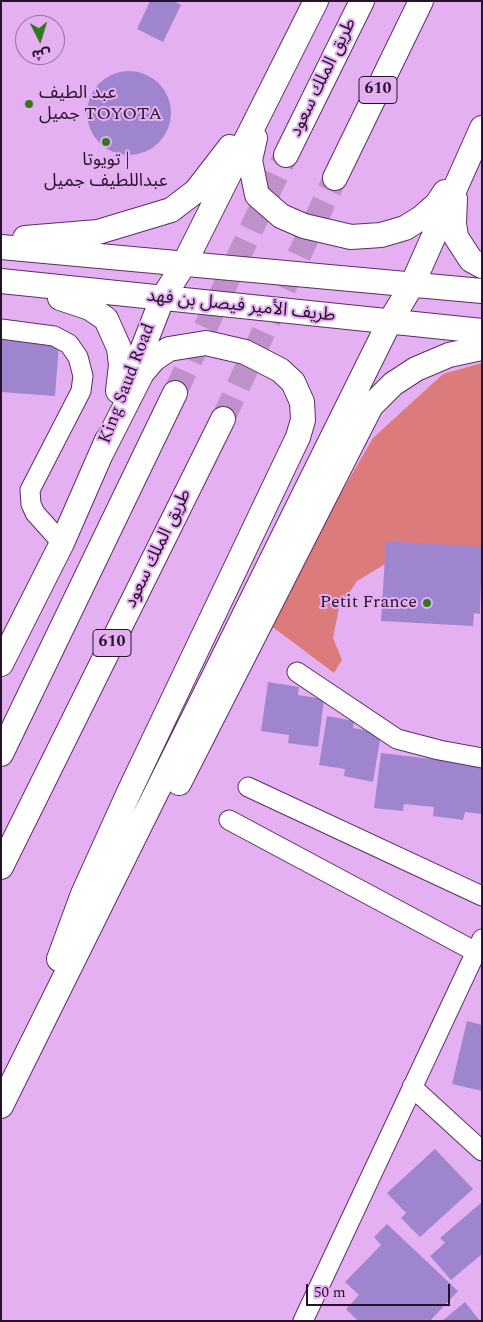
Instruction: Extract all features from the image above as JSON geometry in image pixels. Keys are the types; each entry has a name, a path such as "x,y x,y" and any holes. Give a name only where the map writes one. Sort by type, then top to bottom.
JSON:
{"main road":[{"name":"King Saud Road","path":"1,664 62,543 101,454 162,299 184,264 316,1"},
{"name":"طريق الملك سعود","path":"286,155 362,1"},
{"name":"610","path":"335,178 422,1"},
{"path":"1,240 98,232 171,210 196,191 215,169 286,62"},
{"path":"259,116 250,160 256,195 281,216 304,226 351,237 381,235 405,228 421,218 437,204 478,137"},
{"path":"1,1106 390,323 412,285 478,137"},
{"path":"457,183 453,208 456,237 471,260 482,266"},
{"name":"طريف الأمير فيصل بن فهد","path":"1,247 482,291"},
{"path":"3,282 90,308 106,319 119,348 121,365 116,416"},
{"name":"طريف الأمير فيصل بن فهد","path":"3,282 482,331"},
{"path":"17,1073 83,894 298,437 303,420 302,402 293,382 280,370 245,352 206,343 169,349 154,359 142,373 101,454"},
{"path":"73,961 177,787 372,406 392,384 416,369 449,354 482,348"},
{"path":"1,754 175,393"},
{"name":"طريق الملك سعود","path":"1,867 223,419"}],"street":[{"path":"1,330 54,336 69,344 78,357 83,376 81,391 30,490 31,504 35,513 62,543"},
{"path":"297,672 397,739 439,750 482,758"},
{"path":"248,787 482,896"},
{"path":"229,820 479,945 303,1321"},
{"path":"412,1087 482,1151"}],"shaded area":[{"path":"482,363 482,577 468,563 392,560 357,581 339,608 333,638 342,660 334,673 266,622 373,438 443,374"}],"building":[{"path":"150,1 174,1 181,5 163,42 137,29"},
{"path":"129,71 145,74 159,83 168,97 171,113 168,129 159,143 145,152 129,155 113,152 99,143 90,129 87,113 90,97 99,83 113,74"},
{"path":"1,339 59,343 55,396 1,392"},
{"path":"386,541 482,547 480,614 474,613 473,626 381,621"},
{"path":"268,682 299,687 298,695 324,699 318,747 288,743 289,735 261,731"},
{"path":"327,716 354,721 353,728 381,733 373,782 344,776 345,769 319,765"},
{"path":"381,753 482,765 482,814 465,812 463,820 433,816 434,807 404,804 403,811 374,808"},
{"path":"467,1021 482,1025 482,1091 452,1084"},
{"path":"435,1149 473,1189 420,1237 401,1218 406,1213 387,1193"},
{"path":"482,1202 482,1254 451,1280 430,1256 445,1243 440,1238"},
{"path":"387,1224 458,1291 430,1321 358,1321 346,1309 359,1295 345,1282 381,1245 374,1237"},
{"path":"465,1302 480,1321 442,1321"}],"tunnel":[{"path":"175,393 286,155"},
{"path":"223,419 335,178"}],"place":[{"name":"عبد الطيف جميل TOYOTA","path":"29,104"},
{"name":"تويوتا | عبداللطيف جميل","path":"106,142"},
{"name":"Petit France","path":"427,603"}]}
